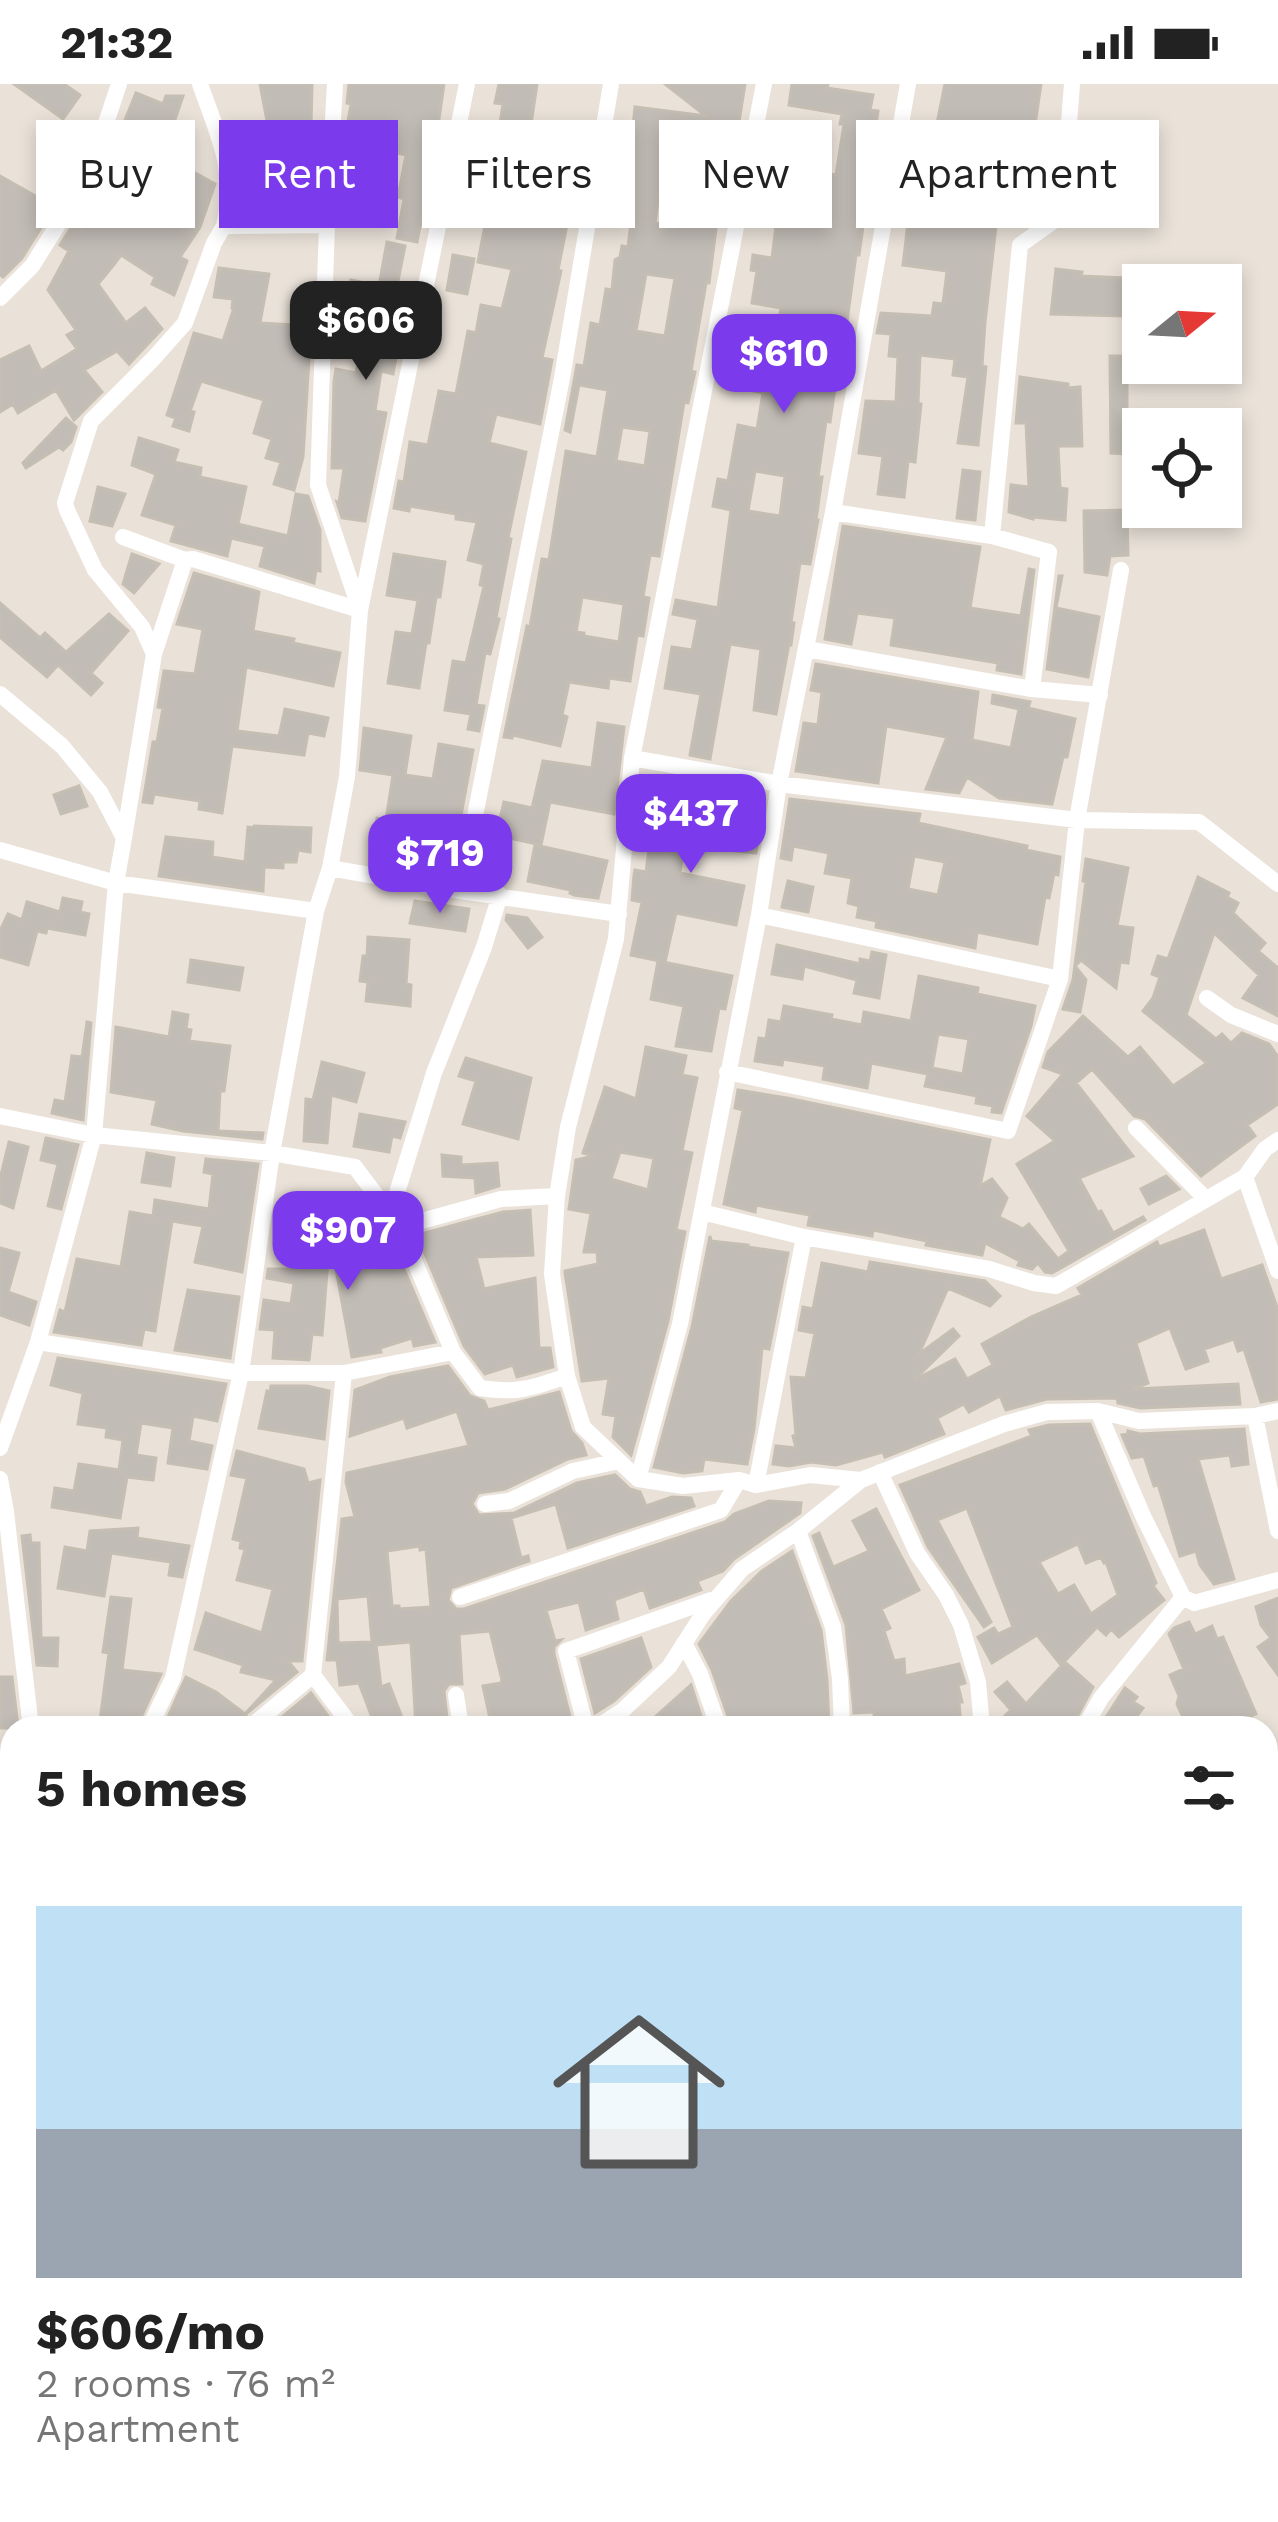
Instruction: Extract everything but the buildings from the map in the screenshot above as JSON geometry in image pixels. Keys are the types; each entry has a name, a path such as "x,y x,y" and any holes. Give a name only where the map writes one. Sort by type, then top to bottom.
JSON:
{"street":[{"path":"0,298 32,266 88,177 119,84"},
{"path":"200,84 219,138"},
{"path":"332,120 334,84"},
{"path":"155,1716 173,1678 241,1373 272,1153 316,911 330,868 347,776 360,610 467,84"},
{"path":"460,891 562,379 611,84"},
{"path":"764,84 632,758 619,914 568,1126 552,1274 567,1376 583,1427 638,1479 683,1486 810,1475 861,1480"},
{"path":"638,1479 680,1324 759,915 908,84"},
{"path":"992,536 1020,245 1062,214 1072,84"},
{"path":"154,654 142,627 95,570 65,503 91,421 185,322 223,228"},
{"path":"327,228 318,485 360,610"},
{"path":"833,512 992,536 1049,552 1032,689"},
{"path":"123,537 185,560 360,610"},
{"path":"0,1448 38,1342 94,1135 116,883 154,654 185,560"},
{"path":"727,1072 1008,1131 1060,980 1077,820 1121,570"},
{"path":"807,649 1032,689 1100,694"},
{"path":"0,694 62,746 100,792 124,838"},
{"path":"632,758 779,784 1077,820 1199,822 1278,884"},
{"path":"0,850 116,883 316,911"},
{"path":"330,868 619,914"},
{"path":"395,1219 434,1073 500,895"},
{"path":"759,915 1060,980"},
{"path":"1207,998 1231,1015 1278,1034"},
{"path":"0,1116 94,1135 272,1153 355,1167 395,1219 453,1352 479,1388 525,1391 567,1376"},
{"path":"1136,1128 1206,1199"},
{"path":"701,1212 1056,1286 1244,1177 1278,1140"},
{"path":"1244,1177 1278,1270"},
{"path":"395,1219 501,1199 557,1196"},
{"path":"460,1597 721,1510 747,1482 804,1237"},
{"path":"38,1342 241,1373 344,1373 453,1352"},
{"path":"344,1373 313,1675 344,1716"},
{"path":"1098,1411 1183,1597 1194,1603 1278,1580"},
{"path":"628,1716 742,1569 861,1480 1047,1412 1098,1411 1139,1421 1278,1411"},
{"path":"1255,1416 1278,1531"},
{"path":"485,1504 509,1501 573,1471 619,1462"},
{"path":"880,1472 917,1553 961,1625 978,1682 981,1716"},
{"path":"0,1479 29,1716"},
{"path":"798,1531 832,1627 842,1716"},
{"path":"1091,1716 1183,1597"},
{"path":"583,1716 566,1651 716,1598"},
{"path":"684,1643 715,1716"},
{"path":"0,1654 20,1655"},
{"path":"263,1716 313,1675"},
{"path":"456,1695 459,1716"}]}
